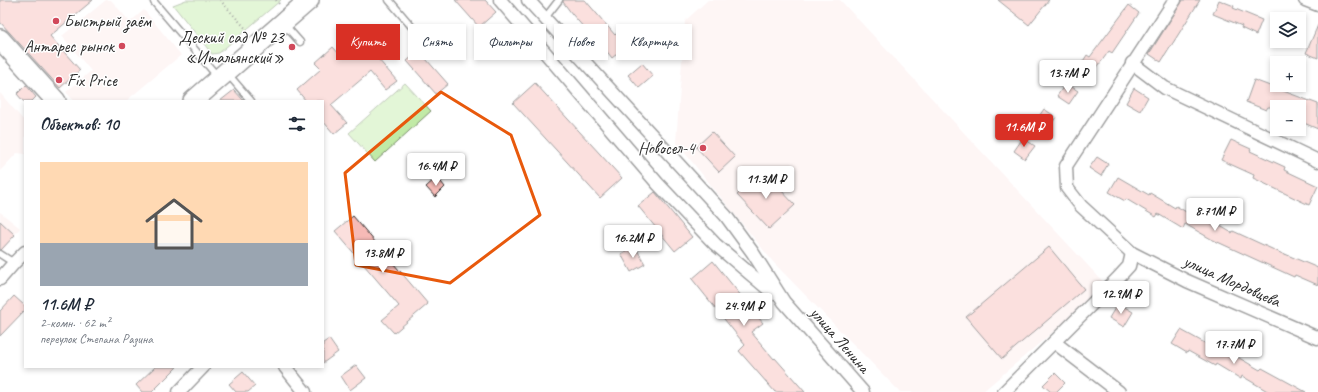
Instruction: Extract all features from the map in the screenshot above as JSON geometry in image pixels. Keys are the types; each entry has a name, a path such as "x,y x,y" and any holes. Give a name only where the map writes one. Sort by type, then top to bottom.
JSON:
{"main road":[{"path":"194,100 309,0"},
{"path":"0,39 55,100"}],"street":[{"path":"500,0 658,184 715,244 784,302"},
{"name":"улица Ленина","path":"528,0 726,216 753,253 784,302 863,392"},
{"name":"улица Мордовцева","path":"1175,0 1132,63 1066,166 1067,188 1080,206 1132,253 1187,281 1318,338"},
{"path":"1305,0 1318,4"},
{"path":"1132,63 1165,88 1318,161"},
{"path":"0,279 24,253"},
{"path":"1004,392 1129,266 1132,253"},
{"path":"1054,342 1119,392"},
{"path":"179,392 202,368"},
{"path":"286,368 305,392"}],"lane":[{"path":"389,0 409,24"},
{"path":"544,18 559,0"},
{"path":"154,2 223,75 250,100"},
{"path":"283,23 300,42"},
{"path":"0,254 14,263"}],"path":[{"path":"220,0 248,31"},
{"path":"276,0 279,4"}],"highlighted area":[{"path":"441,92 511,135 540,215 450,283 356,265 345,173"}],"shaded area":[{"name":"Антарес рынок","path":"106,0 111,0 130,22 144,10 181,55 127,100 73,100 66,92 91,71 62,36"},
{"path":"708,0 840,0 1107,286 982,392 900,392 774,263 676,142 682,60 692,60 692,24 685,24 685,21"},
{"path":"0,93 24,121 24,154 17,153 0,171"},
{"path":"0,212 20,228 0,254"}],"green space":[{"path":"186,0 281,0 219,53 212,54 173,5"},
{"path":"405,83 431,111 375,162 349,133"}],"building":[{"path":"0,0 93,0 50,36 80,70 60,88 0,22"},
{"path":"455,0 485,0 496,12 482,24 476,24"},
{"path":"563,0 585,0 606,24 581,24"},
{"path":"998,0 1049,0 1029,25"},
{"path":"1183,0 1200,0 1161,62 1149,54"},
{"path":"1219,0 1234,6 1233,8 1262,20 1256,35 1241,28 1242,26 1213,14"},
{"path":"1129,5 1139,13 1112,53 1109,51 1090,77 1078,69 1087,55 1090,57"},
{"path":"1318,25 1318,58 1306,53"},
{"path":"608,27 615,35 616,34 616,55 612,58 608,53"},
{"path":"333,47 336,50 336,60 379,60 397,81 385,90 370,72 331,105 347,123 334,134 324,122 324,100 305,100 297,90 321,69 315,63"},
{"path":"427,60 448,84 436,94 407,61"},
{"path":"642,63 653,76 639,88 628,75"},
{"path":"1254,80 1270,86 1270,92 1286,92 1318,104 1318,129 1306,124 1306,100 1270,100 1270,107 1266,110 1246,102"},
{"path":"535,83 622,178 600,198 513,103"},
{"path":"1066,83 1078,91 1069,104 1057,96"},
{"path":"26,85 36,97 33,100 23,101 17,94"},
{"path":"1134,88 1148,97 1140,111 1126,103"},
{"path":"234,90 243,100 221,100"},
{"path":"1044,109 1056,117 1047,131 1035,122"},
{"path":"712,132 735,157 719,172 696,147"},
{"path":"1023,138 1035,146 1025,159 1014,151"},
{"path":"1231,140 1251,149 1250,151 1285,167 1284,170 1318,186 1309,205 1253,178 1254,175 1221,160"},
{"path":"1097,157 1108,164 1101,176 1089,168"},
{"path":"763,171 795,205 769,229 737,195"},
{"path":"437,177 445,187 435,197 426,187"},
{"path":"1118,177 1149,195 1150,193 1175,208 1176,206 1202,221 1205,217 1232,233 1233,231 1285,255 1318,268 1318,285 1295,275 1294,277 1211,239 1185,224 1183,229 1158,214 1156,217 1126,199 1125,201 1109,192"},
{"path":"655,192 692,237 675,251 638,206"},
{"path":"353,216 428,304 394,333 382,320 399,306 335,231"},
{"path":"0,221 15,235 1,250 0,250"},
{"path":"635,246 645,264 631,272 621,254"},
{"path":"1049,247 1084,289 1002,359 966,317"},
{"path":"713,261 763,323 751,332 805,392 775,392 739,351 745,345 692,279"},
{"path":"14,296 24,305 24,311 0,336 0,311"},
{"path":"1118,303 1133,312 1124,327 1109,318"},
{"path":"1181,330 1232,358 1234,355 1260,370 1262,368 1306,392 1269,392 1242,376 1241,379 1216,364 1215,366 1188,351 1187,353 1172,344"},
{"path":"329,339 338,352 324,362 324,342"},
{"path":"356,365 366,378 350,390 341,376"},
{"path":"154,368 176,368 152,392 142,392 136,385"},
{"path":"243,372 255,386 248,392 236,392 229,384"},
{"path":"1055,373 1065,383 1056,392 1051,392 1043,385"}],"place":[{"name":"Быстрый заём","path":"56,21"},
{"name":"Антарес рынок","path":"122,46"},
{"name":"Деский сад № 23 «Итальянский»","path":"292,47"},
{"name":"Fix Price","path":"59,80"},
{"name":"Новосел-4","path":"703,148"}]}
